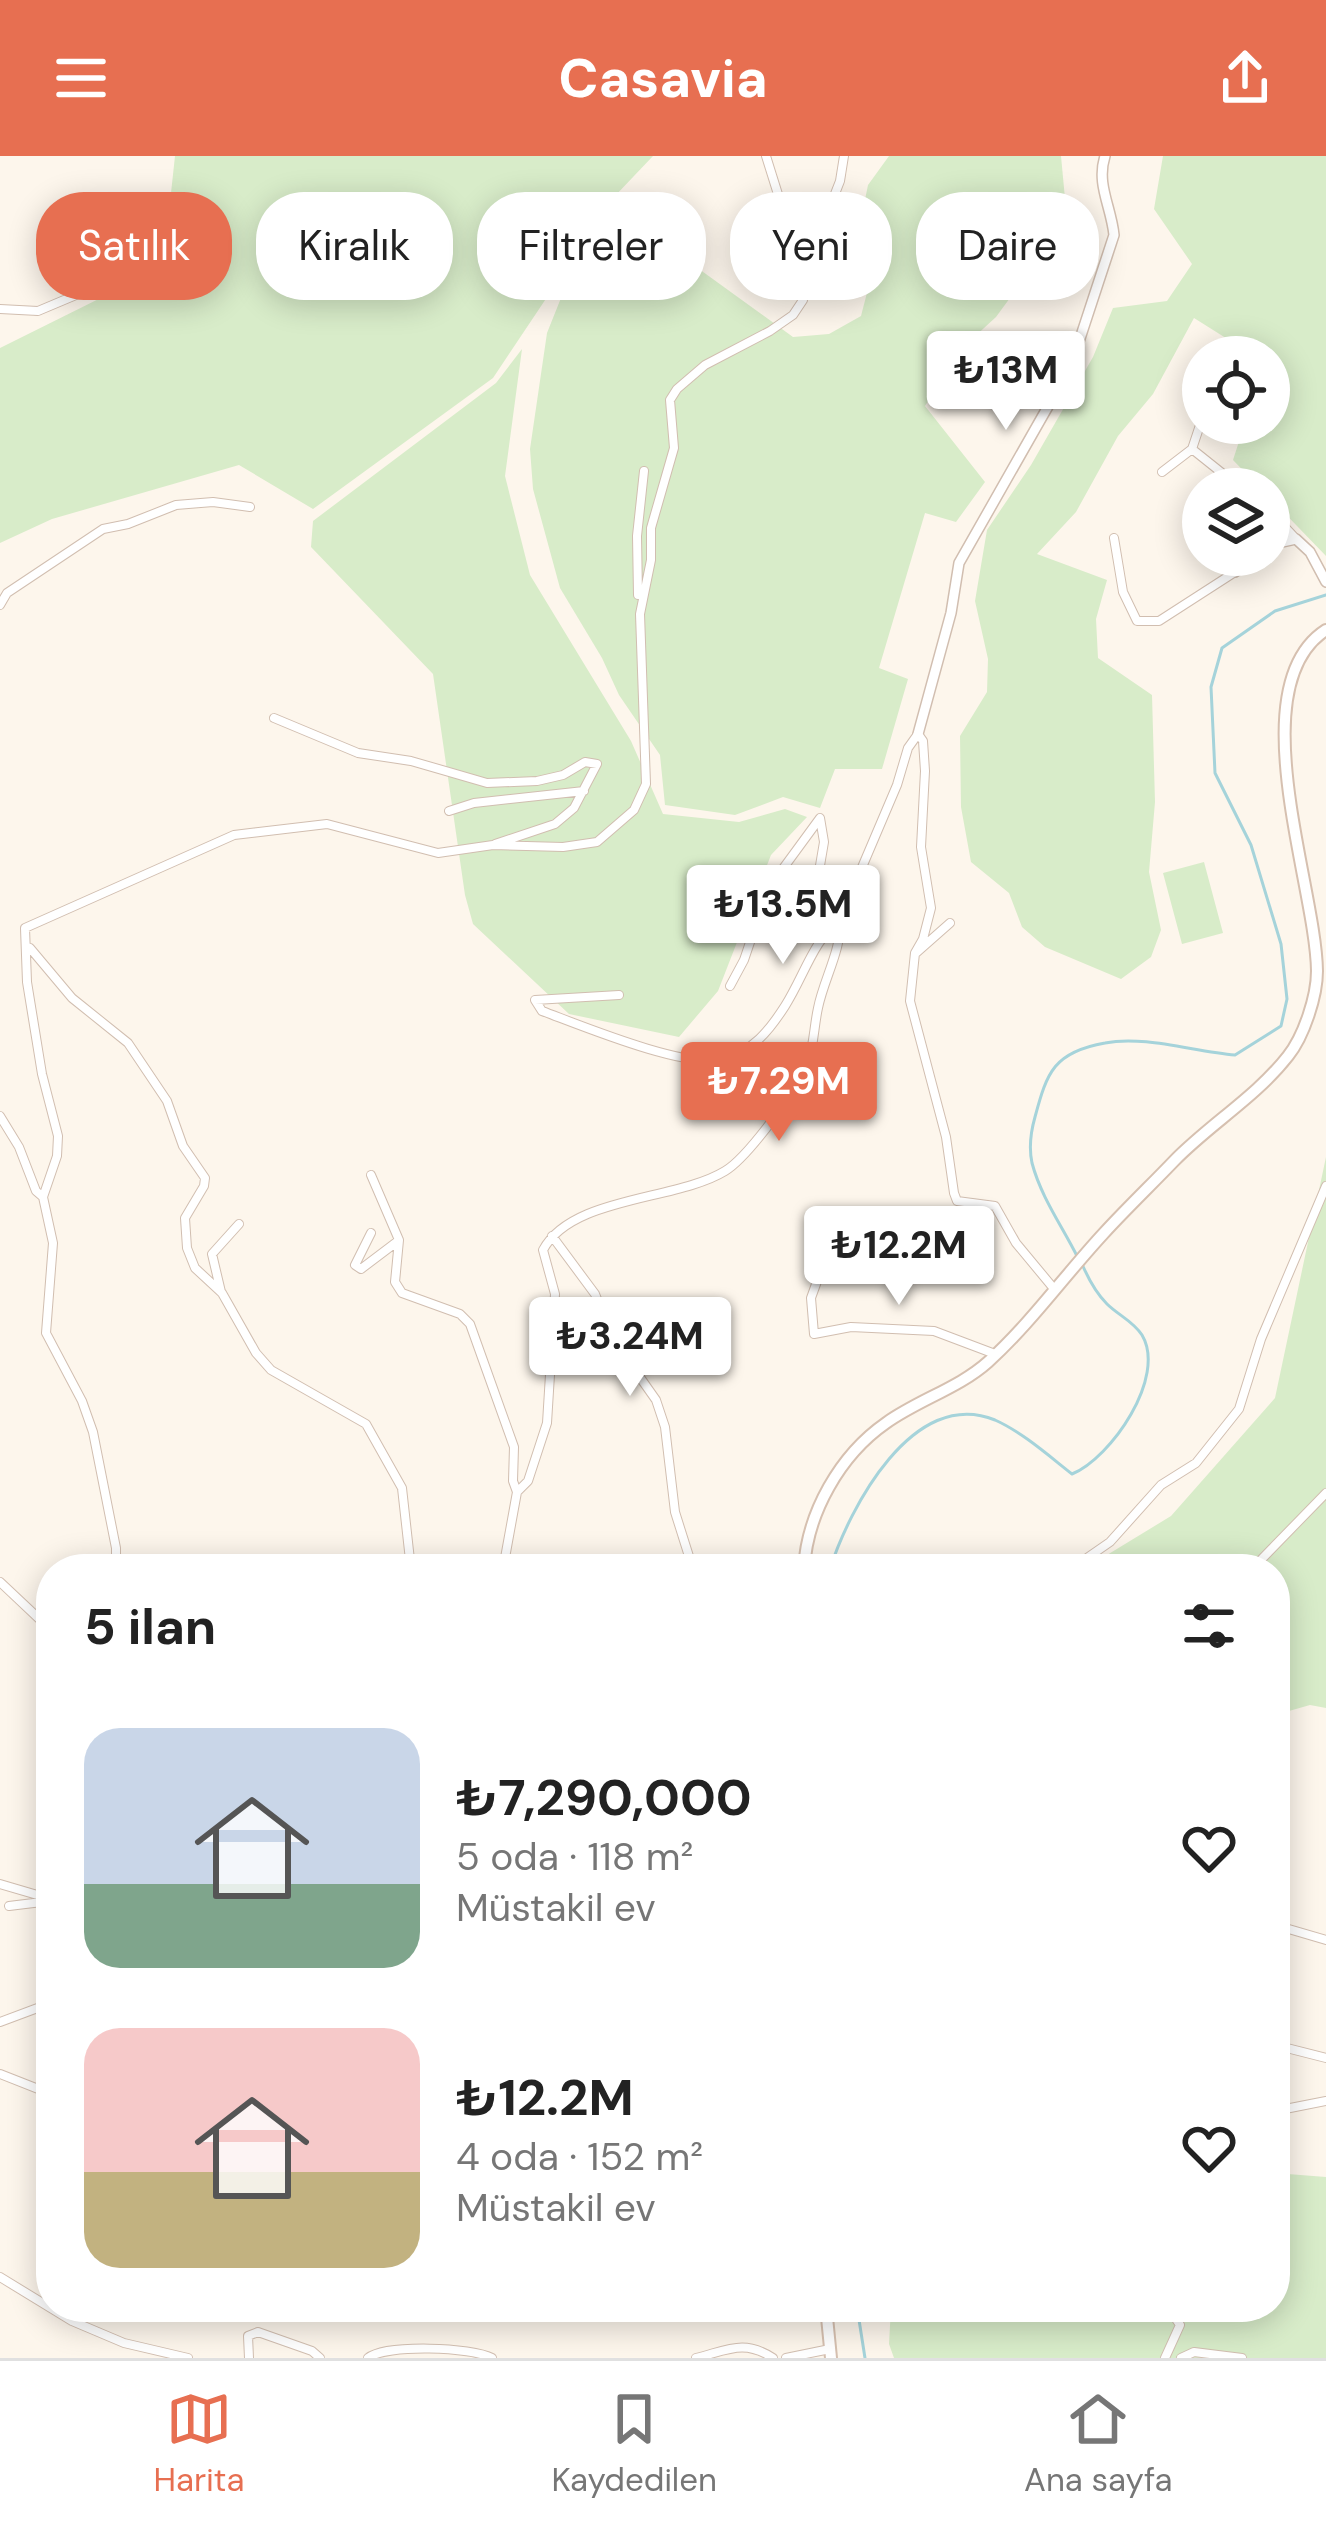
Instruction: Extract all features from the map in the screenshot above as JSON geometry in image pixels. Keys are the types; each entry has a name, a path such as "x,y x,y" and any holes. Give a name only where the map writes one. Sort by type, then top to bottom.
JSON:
{"main road":[{"path":"807,1554 813,1520 838,1472 862,1442 888,1421 985,1364 1181,1154 1265,1082 1292,1051 1310,1009 1318,974 1284,764 1284,712 1295,669 1326,630"},
{"path":"827,2322 830,2354"}],"street":[{"path":"766,156 777,192"},
{"path":"835,192 844,156"},
{"path":"506,1554 518,1492 528,1481 547,1423 555,1294 544,1250 565,1224 635,1198 703,1181 732,1166 802,1078 841,936 840,919 908,748 918,734 959,563 1071,366 1114,235 1099,179 1105,156"},
{"path":"0,309 38,311 66,300"},
{"path":"640,614 651,560 651,528 674,448 670,400 705,364 793,315 803,300"},
{"path":"1162,472 1193,444"},
{"path":"1192,448 1216,468"},
{"path":"115,1554 93,1432 46,1333 53,1243 44,1196 58,1136 42,1074 25,928 234,835 327,824 437,853 493,845 562,847 597,842 634,810 646,784 637,536 644,471"},
{"path":"0,605 8,593 104,529 176,505 213,502 250,507"},
{"path":"1290,533 1310,552 1326,582"},
{"path":"1114,538 1123,592 1137,621 1159,621 1229,576"},
{"path":"1290,540 1296,539"},
{"path":"274,718 358,753 411,761 487,783 525,783 562,775 585,762 597,764 574,808 555,824 493,845"},
{"path":"918,734 923,741 925,771 921,847 932,908 915,953 910,1001 946,1137 957,1201 994,1206 1016,1243 1055,1290"},
{"path":"448,812 474,803 585,791"},
{"path":"730,986 768,889 820,818 824,842 815,895 822,934"},
{"path":"619,995 535,1000 542,1011 623,1040 700,1061 720,1061 753,1046 769,1031 802,979 822,934 840,919"},
{"path":"915,953 950,923"},
{"path":"24,938 72,998 128,1043 167,1101 183,1146 205,1178 185,1218 187,1248 195,1268 222,1293"},
{"path":"0,1117 19,1147 36,1191 44,1196"},
{"path":"370,1174 399,1240 395,1282 401,1293 460,1314 470,1324 514,1447 513,1481 518,1492"},
{"path":"1093,1554 1110,1542 1161,1485 1196,1463 1239,1409 1261,1339 1326,1186"},
{"path":"239,1224 212,1254 222,1293 271,1370 366,1424 401,1488 409,1554"},
{"path":"371,1233 355,1265 361,1269 399,1240"},
{"path":"552,1235 595,1294 614,1340 656,1400 665,1427 675,1512 688,1554"},
{"path":"824,1262 811,1298 814,1334 851,1328 934,1331 995,1354"},
{"path":"1266,1554 1326,1492"},
{"path":"0,1582 36,1616"},
{"path":"0,1884 36,1895"},
{"path":"9,1906 36,1902"},
{"path":"1290,1929 1326,1940"},
{"path":"0,2022 36,2008"},
{"path":"1290,2048 1326,2058"},
{"path":"0,2074 36,2088"},
{"path":"1290,2107 1326,2101"},
{"path":"0,2277 36,2299"},
{"path":"74,2322 124,2343 188,2358"},
{"path":"1165,2358 1178,2322"},
{"path":"249,2358 248,2336 258,2332 320,2358"},
{"path":"697,2358 744,2345 773,2358"},
{"path":"368,2358 375,2352 399,2350 454,2350 493,2358"},
{"path":"1181,2358 1194,2353 1242,2358"},
{"path":"787,2358 830,2354"}],"green space":[{"path":"175,156 653,156 619,192 477,192 477,300 545,300 493,378 313,509 239,465 52,519 0,543 0,348 97,300 232,300 232,192 171,192"},
{"path":"889,156 1061,156 1064,192 916,192 916,300 1008,300 960,350 925,406 985,482 956,522 925,513 879,668 908,679 882,769 835,769 820,808 783,797 735,815 665,805 660,755 619,695 560,588 533,489 530,449 547,333 560,300 706,300 706,274 730,291 730,300 742,300 793,337 829,334 861,316 865,300 892,300 892,192 867,192"},
{"path":"1163,156 1326,156 1326,556 1290,519 1290,468 1241,468 1233,460 1238,444 1290,444 1290,336 1223,336 1194,318 1153,394 1118,436 1076,512 1037,554 1107,580 1096,619 1098,658 1152,695 1155,802 1149,872 1161,930 1151,957 1121,979 1045,947 1022,927 1009,893 971,862 961,807 960,736 987,692 988,659 975,601 987,530 1093,357 1113,308 1167,301 1192,264 1154,209"},
{"path":"522,349 505,476 530,575 631,741 663,814 739,822 785,809 807,817 771,855 718,991 679,1037 569,1014 473,924 433,674 311,547 313,521 496,383"},
{"path":"1204,862 1223,933 1182,944 1163,873"},
{"path":"1326,1157 1326,1708 1310,1705 1290,1711 1290,1554 1109,1554 1171,1516 1275,1398"},
{"path":"1290,2174 1326,2177 1326,2358 894,2358 890,2322 1290,2322"}],"waterway":[{"path":"1077,1256 1041,1188 1031,1158 1035,1117 1055,1066 1074,1052 1120,1041 1235,1055 1281,1026 1287,999 1281,944 1251,845 1215,773 1211,687 1222,648 1275,611 1326,595"},
{"path":"835,1554 852,1516 889,1459 937,1420 965,1414 995,1420 1072,1474 1118,1434 1141,1393 1148,1352 1142,1335 1103,1300 1082,1264"},
{"path":"859,2322 865,2358"}]}
